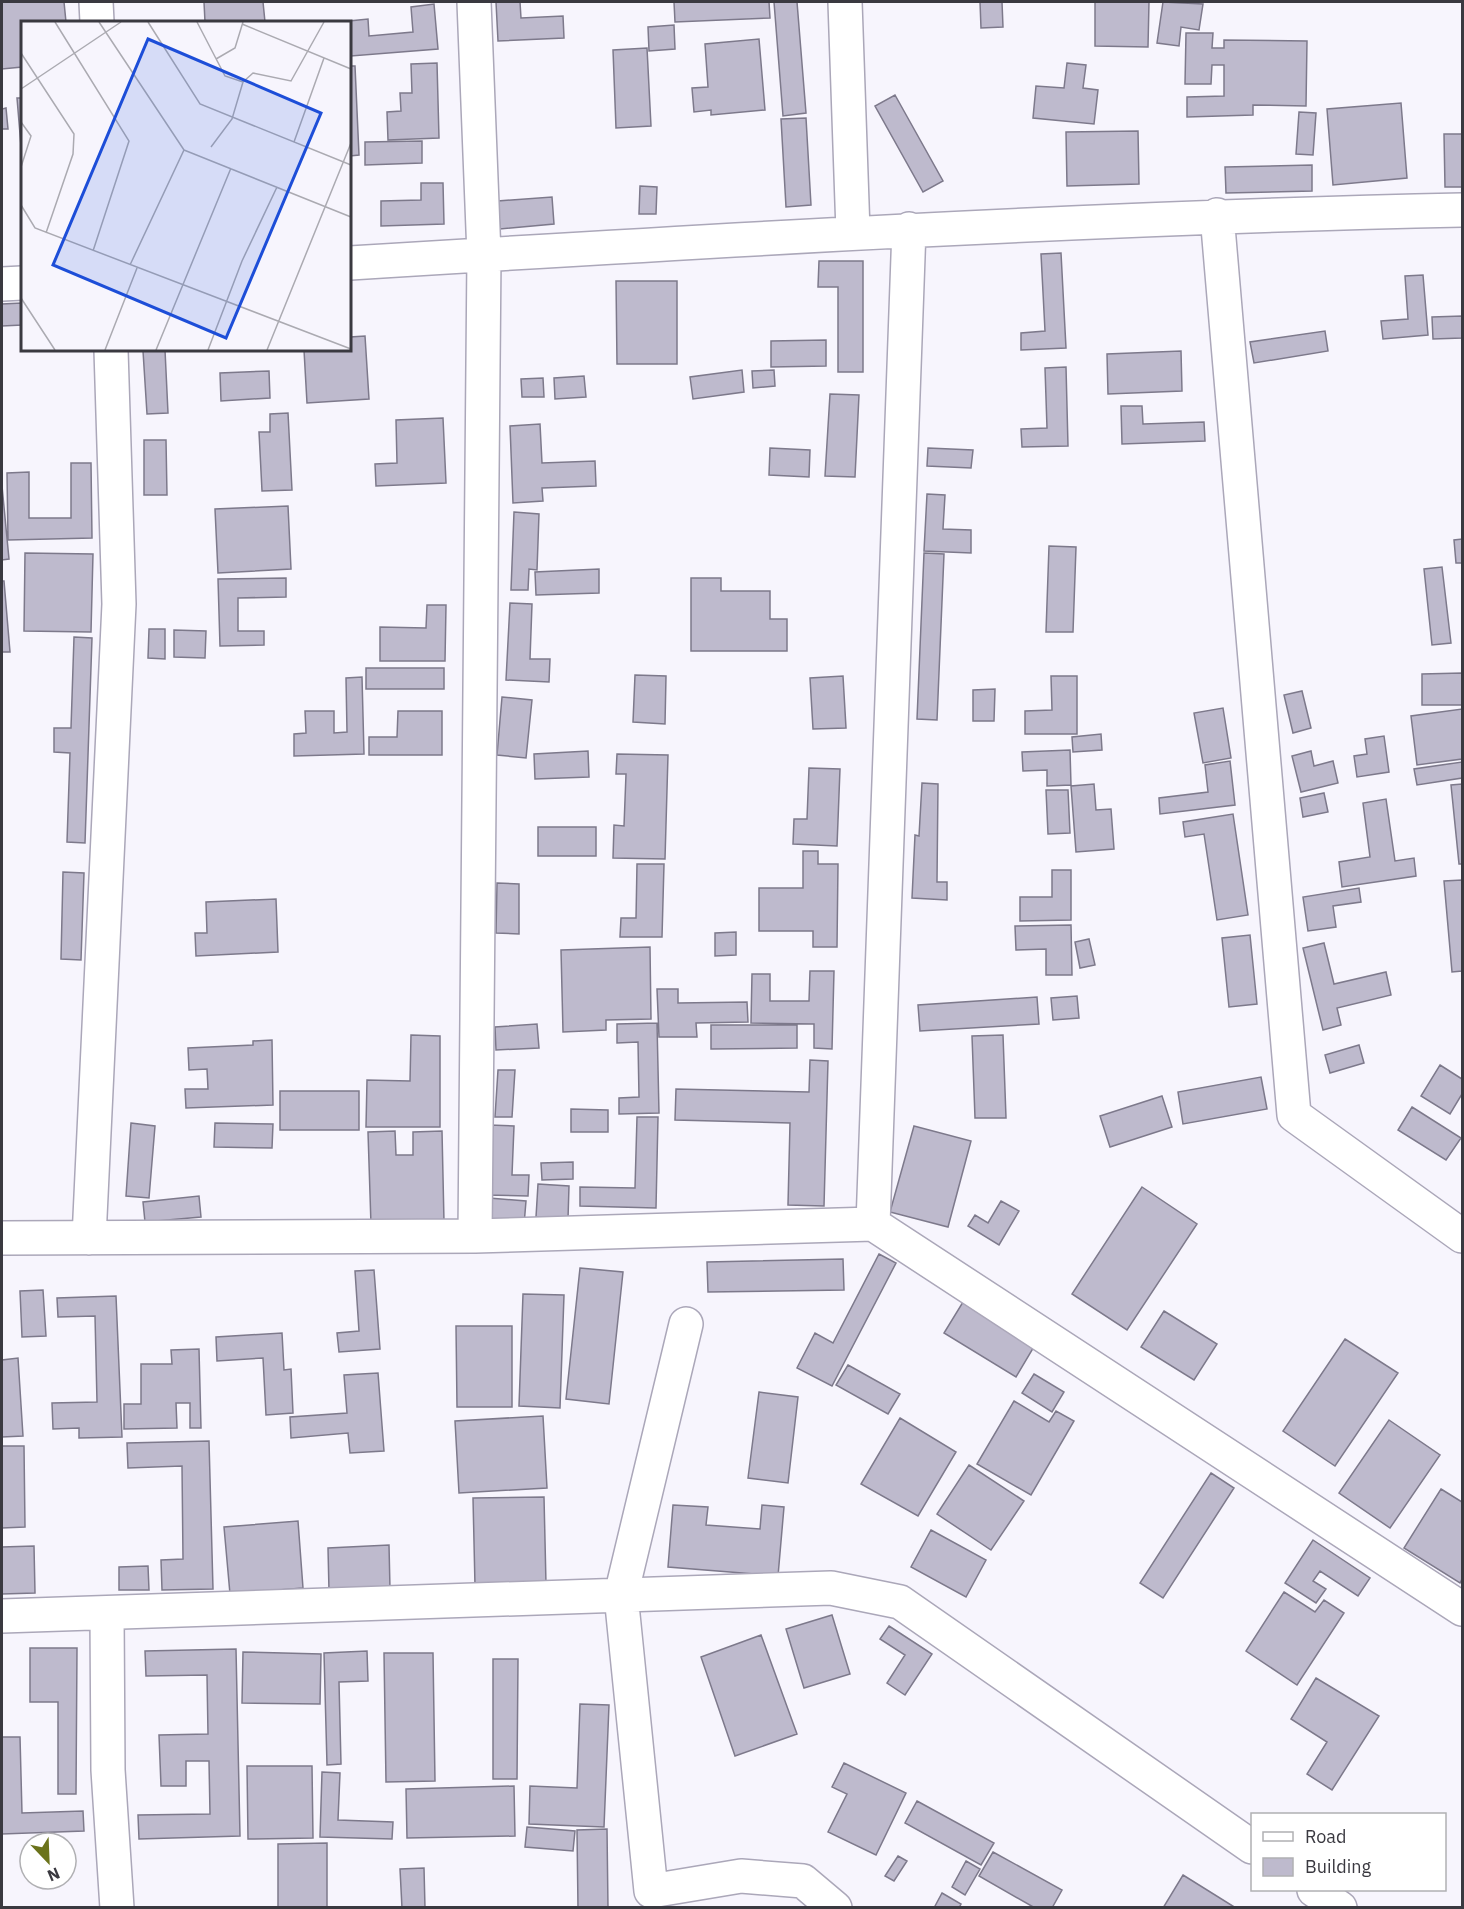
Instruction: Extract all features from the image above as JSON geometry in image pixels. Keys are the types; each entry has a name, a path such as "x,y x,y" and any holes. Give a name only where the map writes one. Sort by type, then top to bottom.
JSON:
{"street":[{"path":"96,2 97,21"},
{"path":"474,2 484,255 475,1236"},
{"path":"845,2 853,232"},
{"path":"351,263 909,229 1217,215 1462,210"},
{"path":"1217,215 1294,1115 1462,1236"},
{"path":"873,1224 909,229"},
{"path":"2,284 21,283"},
{"path":"89,1238 118,604 111,351"},
{"path":"2,1238 475,1236 873,1224 1462,1609"},
{"path":"686,1324 621,1595 645,1899 741,1876 803,1881 835,1908"},
{"path":"2,1616 831,1588 900,1602 1251,1846"},
{"path":"107,1614 108,1770 117,1908"},
{"path":"1315,1891 1340,1908"}],"building":[{"path":"2,2 64,2 66,21 21,21 21,67 2,69"},
{"path":"204,2 263,2 265,21 205,21"},
{"path":"496,2 520,2 521,18 563,16 564,38 498,41"},
{"path":"674,2 769,2 770,18 675,22"},
{"path":"774,2 797,2 806,113 783,116"},
{"path":"980,2 1002,2 1003,27 981,28"},
{"path":"1095,2 1149,2 1148,47 1095,46"},
{"path":"1163,2 1203,4 1199,30 1181,27 1179,46 1157,43"},
{"path":"434,4 438,49 351,56 351,21 349,21 368,19 369,36 413,32 411,7"},
{"path":"674,25 675,49 649,51 648,27"},
{"path":"1186,33 1213,33 1212,48 1224,48 1224,40 1307,41 1306,106 1253,105 1253,115 1187,117 1187,97 1224,96 1224,65 1212,65 1211,84 1185,84"},
{"path":"759,39 765,110 711,115 711,110 694,112 692,88 708,87 705,44"},
{"path":"647,48 651,126 616,128 613,50"},
{"path":"437,63 439,138 388,140 387,112 401,111 400,93 412,93 411,64"},
{"path":"1067,63 1086,65 1083,88 1098,90 1094,124 1033,118 1036,86 1064,88"},
{"path":"351,66 355,66 359,155 351,156"},
{"path":"895,95 943,181 923,192 875,106"},
{"path":"17,98 21,98 21,146"},
{"path":"1401,103 1407,178 1333,185 1327,109"},
{"path":"6,108 8,129 2,129 2,109"},
{"path":"1299,112 1316,113 1313,155 1296,154"},
{"path":"806,118 811,205 786,207 781,119"},
{"path":"1138,131 1139,184 1067,186 1066,132"},
{"path":"1444,134 1462,134 1462,187 1445,187"},
{"path":"422,141 422,163 365,165 365,142"},
{"path":"1312,165 1312,191 1226,193 1225,167"},
{"path":"421,183 443,183 444,224 381,226 381,201 421,200"},
{"path":"640,186 657,187 656,214 639,214"},
{"path":"552,197 554,224 500,229 498,201"},
{"path":"1061,253 1066,348 1021,350 1021,333 1045,331 1041,254"},
{"path":"819,261 863,261 863,372 838,372 838,287 818,287"},
{"path":"1423,275 1428,335 1383,339 1381,321 1408,319 1405,276"},
{"path":"616,281 677,281 677,364 617,364"},
{"path":"21,303 21,325 2,326 2,304"},
{"path":"1462,316 1462,338 1433,339 1432,317"},
{"path":"1325,331 1328,351 1254,363 1250,342"},
{"path":"365,336 369,399 307,403 304,351 351,351 351,337"},
{"path":"826,340 826,366 771,367 771,341"},
{"path":"143,351 165,351 168,413 147,414"},
{"path":"1181,351 1182,391 1108,394 1107,354"},
{"path":"1066,367 1068,446 1022,447 1021,429 1047,428 1045,368"},
{"path":"742,370 744,392 693,399 690,377"},
{"path":"774,370 775,386 753,388 752,371"},
{"path":"269,371 270,398 221,401 220,373"},
{"path":"584,376 586,397 555,399 554,378"},
{"path":"543,378 544,397 522,397 521,379"},
{"path":"830,394 859,395 855,477 825,476"},
{"path":"1121,406 1142,406 1143,424 1204,422 1205,441 1122,444"},
{"path":"288,413 292,490 262,491 259,432 270,432 270,414"},
{"path":"443,418 446,483 376,486 375,464 397,463 396,420"},
{"path":"540,424 542,463 595,461 596,486 542,488 543,501 513,503 510,426"},
{"path":"144,440 166,440 167,495 144,495"},
{"path":"770,448 810,450 809,477 769,475"},
{"path":"928,448 973,450 971,468 927,466"},
{"path":"71,463 91,463 92,538 8,540 7,473 29,472 29,518 71,518"},
{"path":"2,486 9,559 2,560"},
{"path":"927,494 945,495 943,529 971,530 971,553 924,551"},
{"path":"288,506 291,569 218,573 215,509"},
{"path":"514,512 539,514 537,570 529,569 528,590 511,590"},
{"path":"1462,539 1462,563 1456,563 1454,540"},
{"path":"1049,546 1076,547 1073,632 1046,632"},
{"path":"25,553 93,554 91,632 24,631"},
{"path":"924,553 944,554 937,720 917,719"},
{"path":"1442,567 1451,643 1432,645 1424,569"},
{"path":"599,569 599,593 536,595 535,572"},
{"path":"286,578 286,597 238,598 238,631 264,631 264,645 220,646 218,579"},
{"path":"691,578 721,578 721,591 770,591 770,619 787,619 787,651 691,651"},
{"path":"2,581 4,581 10,652 2,652"},
{"path":"510,603 532,604 530,659 550,659 549,682 506,680"},
{"path":"427,605 446,605 445,661 380,661 380,627 426,628"},
{"path":"149,629 165,629 165,659 148,658"},
{"path":"174,630 206,631 205,658 174,657"},
{"path":"74,637 92,638 85,843 67,842 70,753 54,752 54,728 71,728"},
{"path":"366,668 444,668 444,689 366,689"},
{"path":"1462,673 1462,705 1422,705 1422,674"},
{"path":"635,675 666,676 665,724 633,722"},
{"path":"843,676 846,728 813,729 810,678"},
{"path":"1051,676 1077,676 1077,734 1025,734 1025,711 1052,710"},
{"path":"362,677 364,754 294,756 294,734 306,733 305,711 334,711 334,733 347,732 346,678"},
{"path":"995,689 994,721 973,721 973,690"},
{"path":"1302,691 1311,728 1293,733 1284,695"},
{"path":"502,697 532,700 526,758 497,755"},
{"path":"1223,708 1231,758 1203,763 1194,713"},
{"path":"1462,709 1462,759 1417,765 1411,716"},
{"path":"398,711 442,711 442,755 369,755 369,737 397,737"},
{"path":"1101,734 1102,750 1073,752 1072,737"},
{"path":"1384,736 1389,772 1357,777 1354,756 1367,754 1365,739"},
{"path":"1070,750 1071,785 1047,786 1047,770 1023,771 1022,752"},
{"path":"588,751 589,777 535,779 534,754"},
{"path":"1311,751 1314,766 1333,761 1338,783 1301,792 1292,756"},
{"path":"617,754 668,755 665,859 613,858 614,825 624,826 626,774 616,774"},
{"path":"1230,761 1235,805 1160,814 1159,798 1208,792 1205,765"},
{"path":"1462,762 1462,778 1417,785 1414,769"},
{"path":"809,768 840,769 837,846 793,844 794,819 807,819"},
{"path":"922,783 938,784 937,882 947,882 947,900 912,898 915,835 919,836"},
{"path":"1094,784 1096,810 1111,809 1114,849 1076,852 1071,786"},
{"path":"1462,784 1462,864 1459,864 1451,785"},
{"path":"1046,790 1068,790 1070,833 1048,834"},
{"path":"1324,793 1328,812 1303,817 1300,798"},
{"path":"1386,799 1395,861 1414,858 1416,876 1342,887 1339,862 1370,857 1363,803"},
{"path":"1233,814 1248,915 1217,920 1204,834 1185,837 1183,822"},
{"path":"538,827 596,827 596,856 538,856"},
{"path":"803,851 818,851 818,864 838,864 837,947 813,947 813,931 759,931 759,888 803,888"},
{"path":"637,864 664,864 662,937 620,937 621,918 636,918"},
{"path":"1052,870 1071,870 1071,920 1020,921 1020,897 1052,897"},
{"path":"63,872 84,873 81,960 61,959"},
{"path":"1462,880 1462,971 1452,972 1444,881"},
{"path":"497,883 519,884 519,934 496,933"},
{"path":"1359,888 1361,902 1333,906 1336,927 1308,931 1303,897"},
{"path":"276,899 278,952 196,956 195,933 207,933 206,902"},
{"path":"1071,925 1072,975 1046,975 1046,949 1016,950 1015,926"},
{"path":"736,932 736,955 715,956 715,933"},
{"path":"1250,935 1257,1004 1229,1007 1222,938"},
{"path":"1089,939 1095,965 1080,968 1075,942"},
{"path":"1324,943 1334,984 1386,972 1391,995 1337,1008 1341,1025 1323,1030 1303,948"},
{"path":"650,947 651,1019 606,1020 606,1030 563,1032 561,950"},
{"path":"810,971 834,971 832,1049 814,1048 814,1024 751,1023 752,974 770,974 770,1001 809,1001"},
{"path":"657,989 678,989 678,1003 747,1002 748,1022 696,1023 697,1037 659,1037"},
{"path":"1077,996 1079,1018 1053,1020 1051,998"},
{"path":"1037,997 1039,1024 920,1031 918,1005"},
{"path":"657,1023 659,1113 619,1114 619,1098 639,1097 638,1042 617,1043 617,1024"},
{"path":"537,1024 539,1048 496,1050 495,1027"},
{"path":"711,1025 797,1025 797,1048 711,1049"},
{"path":"411,1035 440,1036 440,1127 366,1127 367,1080 410,1081"},
{"path":"1003,1035 1006,1118 975,1118 972,1036"},
{"path":"272,1040 273,1105 186,1108 185,1089 208,1089 207,1069 189,1070 188,1048 253,1045 253,1041"},
{"path":"1359,1045 1364,1063 1330,1073 1325,1055"},
{"path":"810,1060 828,1061 824,1206 788,1205 790,1123 675,1120 676,1089 809,1092"},
{"path":"1440,1065 1462,1079 1462,1094 1450,1114 1421,1096"},
{"path":"498,1070 515,1070 512,1117 495,1117"},
{"path":"1261,1077 1267,1109 1183,1124 1178,1092"},
{"path":"280,1091 359,1091 359,1130 280,1130"},
{"path":"1162,1096 1172,1127 1110,1147 1100,1116"},
{"path":"1412,1107 1461,1138 1446,1160 1398,1130"},
{"path":"571,1109 608,1110 608,1132 571,1132"},
{"path":"637,1117 658,1117 656,1208 580,1206 580,1187 635,1188"},
{"path":"131,1123 155,1126 149,1198 126,1196"},
{"path":"215,1123 273,1124 272,1148 214,1147"},
{"path":"489,1125 514,1126 512,1175 529,1175 528,1196 485,1195"},
{"path":"914,1126 971,1141 948,1227 890,1212"},
{"path":"395,1131 396,1155 413,1155 413,1132 442,1131 444,1222 371,1225 368,1132"},
{"path":"573,1162 573,1179 542,1180 541,1163"},
{"path":"538,1184 569,1186 568,1219 536,1217"},
{"path":"1142,1187 1197,1224 1127,1330 1072,1294"},
{"path":"199,1196 201,1217 145,1222 143,1202"},
{"path":"489,1198 526,1201 524,1225 487,1223"},
{"path":"1001,1201 1019,1211 999,1245 968,1226 975,1215 988,1223"},
{"path":"879,1254 896,1263 832,1386 797,1368 815,1333 833,1343"},
{"path":"843,1259 844,1290 708,1292 707,1262"},
{"path":"580,1268 623,1272 609,1404 566,1399"},
{"path":"374,1270 380,1349 339,1352 337,1333 359,1331 355,1271"},
{"path":"43,1290 46,1336 22,1337 20,1291"},
{"path":"523,1294 564,1295 560,1408 519,1406"},
{"path":"116,1296 122,1437 79,1438 79,1428 53,1429 52,1403 97,1402 95,1316 58,1317 57,1298"},
{"path":"963,1302 1035,1345 1016,1377 944,1333"},
{"path":"1164,1311 1217,1344 1194,1380 1141,1347"},
{"path":"456,1326 512,1326 512,1407 457,1407"},
{"path":"282,1333 284,1370 291,1369 293,1413 266,1415 263,1358 217,1361 216,1337"},
{"path":"1345,1339 1398,1373 1335,1466 1283,1431"},
{"path":"199,1349 201,1428 190,1428 190,1403 176,1403 177,1428 124,1429 124,1404 141,1404 141,1364 172,1364 171,1350"},
{"path":"18,1358 23,1436 2,1437 2,1360"},
{"path":"848,1365 900,1394 888,1414 836,1385"},
{"path":"378,1373 384,1451 350,1453 348,1433 291,1438 290,1417 347,1413 344,1375"},
{"path":"1034,1374 1064,1392 1052,1412 1022,1393"},
{"path":"759,1392 798,1397 788,1483 748,1478"},
{"path":"1014,1401 1049,1422 1056,1411 1074,1421 1031,1495 977,1464"},
{"path":"543,1416 547,1488 459,1493 455,1421"},
{"path":"900,1418 956,1452 918,1516 861,1484"},
{"path":"1389,1420 1440,1455 1390,1528 1339,1493"},
{"path":"209,1441 213,1589 162,1590 161,1560 183,1559 182,1466 128,1468 127,1443"},
{"path":"2,1446 24,1446 25,1527 2,1528"},
{"path":"969,1465 1024,1501 991,1550 937,1514"},
{"path":"1211,1473 1234,1488 1163,1598 1140,1583"},
{"path":"1441,1489 1462,1502 1462,1579 1460,1583 1404,1548"},
{"path":"544,1497 546,1584 475,1586 473,1498"},
{"path":"673,1505 708,1507 706,1525 760,1529 762,1505 784,1507 778,1576 668,1567"},
{"path":"298,1521 303,1588 230,1594 224,1527"},
{"path":"931,1530 986,1560 966,1597 911,1567"},
{"path":"1313,1540 1370,1578 1358,1596 1320,1571 1313,1581 1326,1589 1316,1603 1285,1583"},
{"path":"389,1545 390,1589 329,1591 328,1548"},
{"path":"34,1546 35,1593 2,1594 2,1547"},
{"path":"148,1566 149,1590 119,1590 119,1567"},
{"path":"1284,1592 1315,1612 1324,1600 1344,1613 1297,1685 1246,1651"},
{"path":"832,1615 850,1674 804,1688 786,1629"},
{"path":"889,1626 932,1654 905,1695 887,1683 905,1655 880,1639"},
{"path":"761,1635 797,1734 735,1756 701,1657"},
{"path":"30,1648 77,1648 76,1794 58,1794 58,1702 30,1702"},
{"path":"236,1649 240,1836 139,1839 138,1815 210,1814 209,1761 186,1761 186,1786 161,1786 159,1735 208,1734 207,1675 146,1676 145,1651"},
{"path":"367,1651 368,1681 339,1682 341,1764 327,1765 324,1653"},
{"path":"243,1652 321,1654 320,1704 242,1703"},
{"path":"384,1653 433,1653 435,1781 386,1782"},
{"path":"493,1659 518,1659 517,1779 493,1779"},
{"path":"1316,1678 1379,1716 1332,1790 1307,1774 1327,1742 1291,1719"},
{"path":"580,1704 609,1705 604,1827 529,1824 530,1786 577,1788"},
{"path":"2,1737 20,1737 22,1813 83,1811 84,1831 18,1831 18,1833 2,1834"},
{"path":"844,1763 906,1793 876,1855 828,1832 847,1794 832,1787"},
{"path":"247,1766 312,1766 313,1838 248,1839"},
{"path":"322,1772 340,1773 338,1820 393,1822 392,1839 320,1837"},
{"path":"514,1786 515,1836 407,1838 406,1789"},
{"path":"917,1801 994,1843 981,1865 905,1823"},
{"path":"527,1827 575,1831 573,1851 525,1847"},
{"path":"607,1829 608,1908 578,1908 577,1830"},
{"path":"327,1843 327,1908 278,1908 278,1844"},
{"path":"993,1852 1062,1890 1052,1908 1035,1908 979,1876"},
{"path":"898,1856 907,1861 894,1881 885,1876"},
{"path":"966,1861 980,1869 965,1895 952,1887"},
{"path":"424,1868 425,1908 402,1908 400,1869"},
{"path":"1183,1875 1236,1908 1163,1908"},
{"path":"942,1893 961,1904 959,1908 934,1908"}]}
